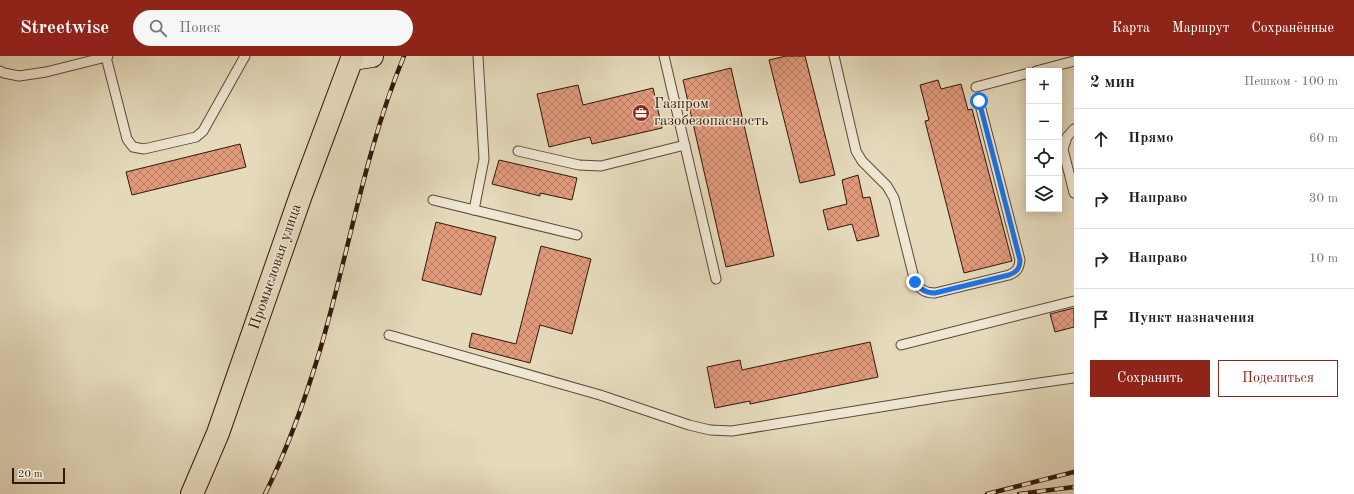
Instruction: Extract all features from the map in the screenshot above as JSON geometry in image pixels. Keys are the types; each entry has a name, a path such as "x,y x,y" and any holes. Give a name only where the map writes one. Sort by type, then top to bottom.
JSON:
{"highway":[{"name":"Промысловая улица","path":"192,494 218,433 301,195 359,57"}],"lane":[{"path":"0,71 19,76 46,72 107,56 127,139 133,147 144,149 196,137 203,131 244,56"},
{"path":"474,210 484,159 478,56"},
{"path":"664,56 716,279"},
{"path":"834,56 856,151 862,161 887,186 894,198 915,282 921,289 928,293 935,293 1009,275 1016,272 1020,266 1020,260 979,101"},
{"path":"1047,68 1074,61"},
{"path":"976,87 1026,74"},
{"path":"1074,129 1067,137 1063,149 1074,193"},
{"path":"518,151 579,165 601,166 685,145"},
{"path":"433,200 577,235"},
{"path":"901,345 1074,301"},
{"path":"389,335 600,395 689,425 710,430 732,431 948,396 1074,378"}],"building":[{"path":"786,56 805,56 835,175 800,183 769,60"},
{"path":"731,68 774,256 726,267 683,80"},
{"path":"938,80 941,89 961,84 968,110 972,109 1012,261 964,273 925,121 929,120 920,85"},
{"path":"578,85 583,105 653,88 662,128 592,144 590,137 549,147 537,94"},
{"path":"240,144 246,167 132,195 126,172"},
{"path":"499,160 577,178 572,200 540,193 540,196 492,184"},
{"path":"858,175 863,198 870,197 879,236 857,241 852,224 828,230 823,210 847,204 842,180"},
{"path":"436,222 496,237 481,295 422,280"},
{"path":"541,246 591,259 572,334 540,325 530,363 469,347 472,333 516,344"},
{"path":"1074,308 1074,327 1055,332 1050,314"},
{"path":"870,342 878,377 750,404 750,401 715,408 707,367 740,360 742,370"}],"railway":[{"path":"265,494 289,441 314,369 378,128 404,56"},
{"path":"987,494 1074,472"},
{"path":"1019,494 1074,487"}],"place":[{"name":"Газпром газобезопасность","path":"641,113"}],"route":[{"path":"915,282 921,289 928,293 935,293 1009,275 1016,272 1020,266 1020,260 979,101"}]}
